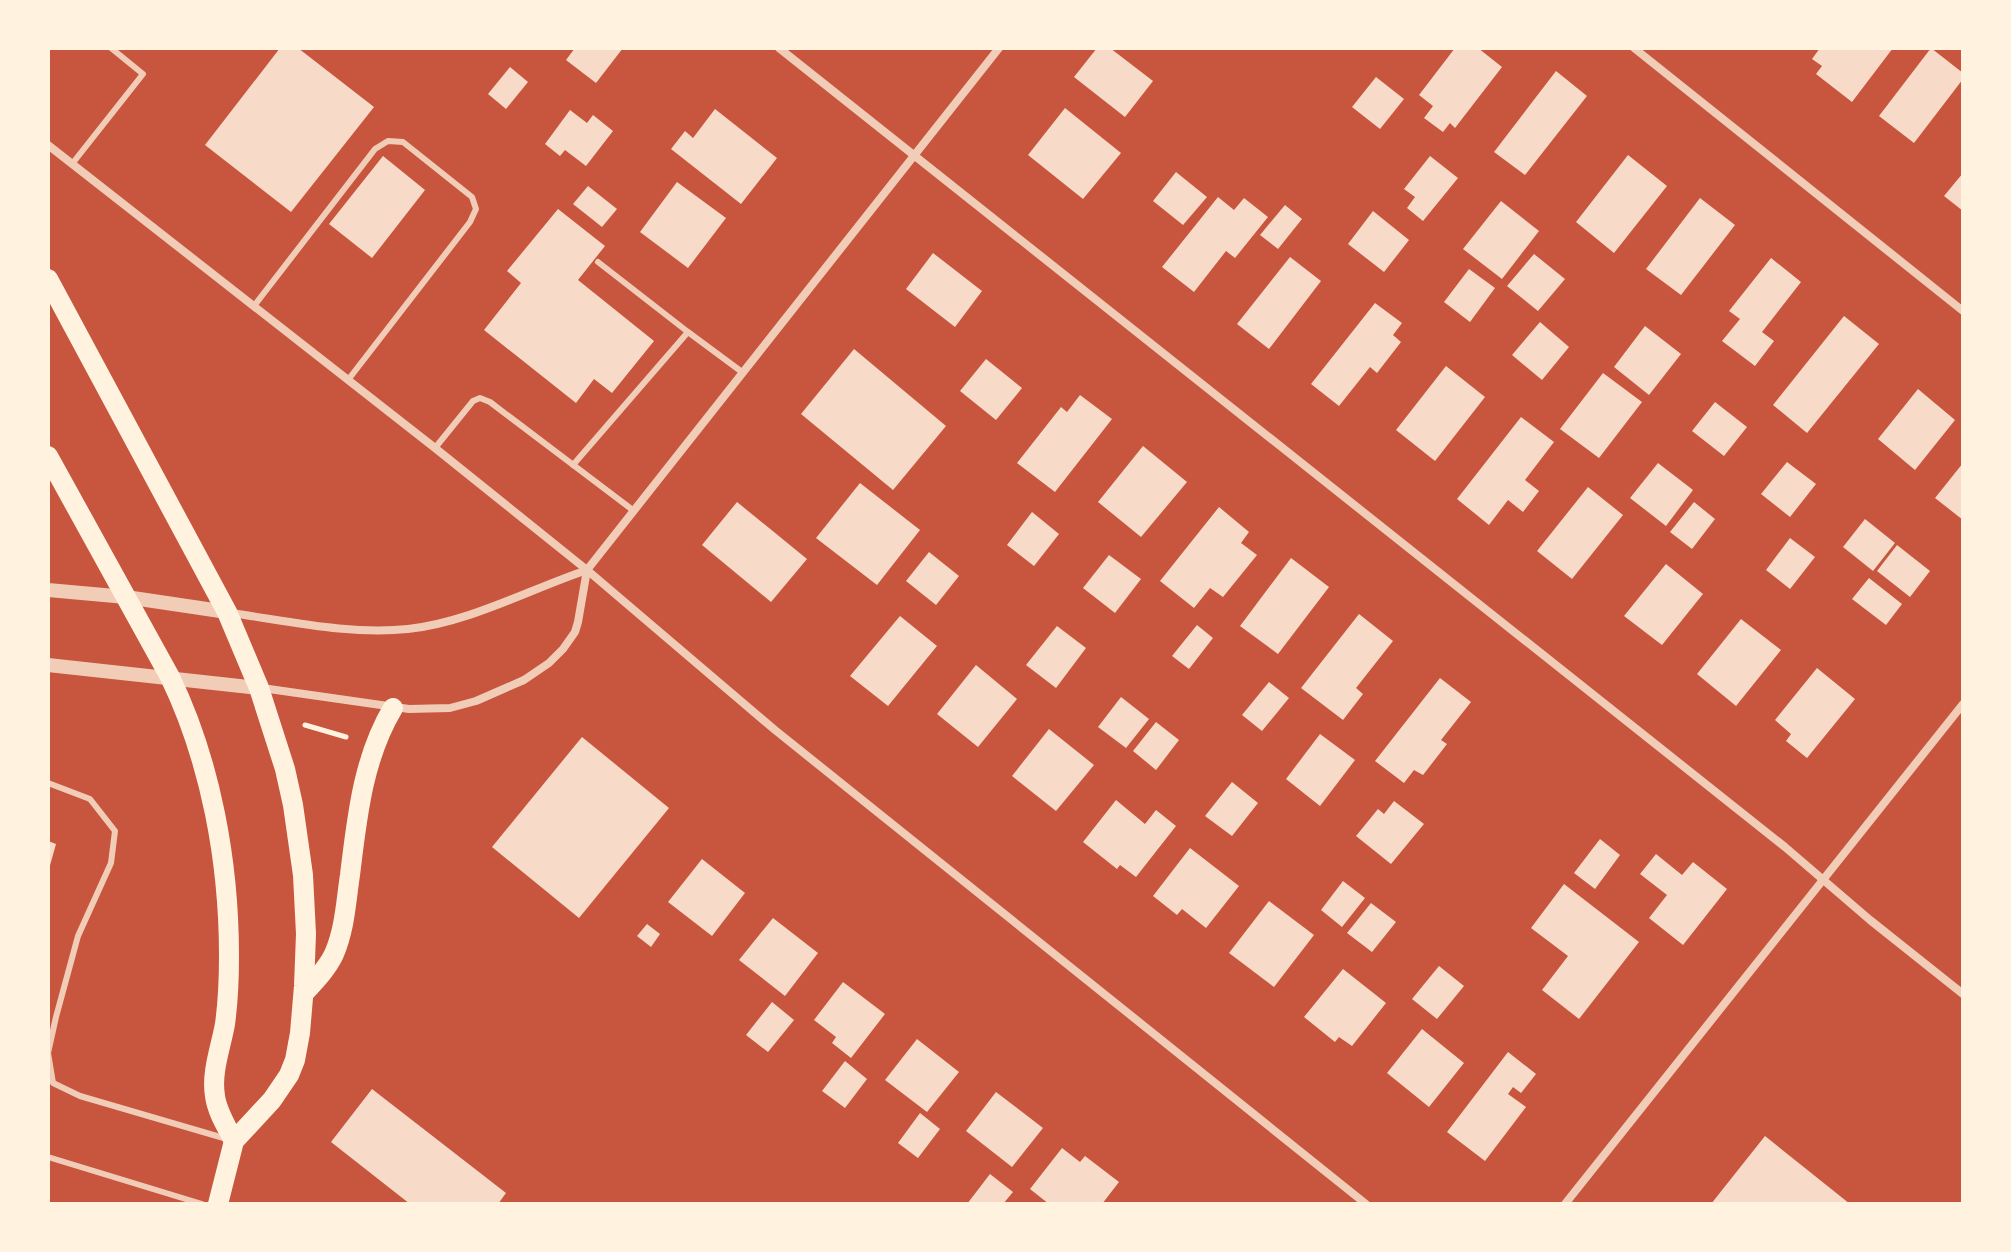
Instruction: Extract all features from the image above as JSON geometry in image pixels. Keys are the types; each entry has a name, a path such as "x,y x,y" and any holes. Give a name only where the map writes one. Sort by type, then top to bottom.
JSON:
{"main road":[{"path":"48,279 227,612 259,688 285,769 298,837 306,934 304,993 295,1060 272,1100 234,1141 218,1204"},
{"path":"48,456 170,677 199,749 214,812 227,896 229,976 214,1088 219,1110 234,1141"},
{"path":"304,993 335,953 367,768 376,740 393,708"}],"street":[{"path":"779,48 1773,837 1963,994"},
{"path":"48,590 126,597 342,628 406,629 467,615 587,570 999,48"},
{"path":"1634,48 1963,311"},
{"path":"48,145 587,570 775,730 1366,1204"},
{"path":"48,665 259,688 393,708 438,709 476,701 524,680 549,663 575,632 582,610 587,570"},
{"path":"1565,1204 1963,704"}],"lane":[{"path":"72,164 143,74 111,48"},
{"path":"254,306 375,149 388,141 403,142 472,197 476,209 470,222 348,380"},
{"path":"598,262 742,372"},
{"path":"573,465 688,332"},
{"path":"435,448 473,401 480,398 490,402 634,511"},
{"path":"48,783 90,799 115,831 111,863 78,936 56,1017 48,1053 53,1083 80,1096 234,1141"},
{"path":"48,1157 202,1204"}],"path":[{"path":"305,725 347,737"}],"building":[{"path":"280,48 298,48 374,107 291,212 205,145"},
{"path":"575,48 623,48 596,83 566,60"},
{"path":"1097,48 1110,48 1153,81 1125,117 1074,77"},
{"path":"1455,48 1478,48 1502,67 1455,128 1450,123 1443,132 1424,118 1433,106 1419,95"},
{"path":"1820,48 1893,48 1852,102 1816,74 1822,66 1812,59"},
{"path":"1931,48 1963,73 1963,79 1914,143 1879,116"},
{"path":"510,67 528,82 506,109 488,94"},
{"path":"1556,71 1587,96 1525,175 1494,152"},
{"path":"1376,77 1404,99 1380,129 1352,107"},
{"path":"1065,108 1121,153 1083,199 1028,155"},
{"path":"715,109 777,158 741,204 671,149 685,131 693,138"},
{"path":"570,110 587,123 593,115 613,131 586,166 565,150 560,156 545,144"},
{"path":"1628,155 1667,186 1614,253 1576,222"},
{"path":"383,156 425,190 372,258 329,224"},
{"path":"1430,156 1458,178 1423,221 1407,208 1415,197 1404,189"},
{"path":"1176,172 1207,197 1183,225 1153,201"},
{"path":"1963,173 1963,211 1944,196"},
{"path":"677,182 726,218 688,268 640,232"},
{"path":"588,186 617,209 602,227 573,204"},
{"path":"1218,197 1234,210 1244,198 1268,217 1235,258 1226,251 1194,292 1162,267"},
{"path":"1700,198 1735,225 1681,295 1646,269"},
{"path":"1501,201 1539,231 1502,279 1463,249"},
{"path":"1285,205 1302,219 1278,249 1260,235"},
{"path":"558,209 605,246 578,280 654,341 612,393 594,379 576,403 484,330 521,283 507,271"},
{"path":"1373,211 1409,240 1384,272 1348,244"},
{"path":"933,253 982,291 955,327 906,289"},
{"path":"1534,254 1565,279 1538,311 1507,286"},
{"path":"1290,257 1321,281 1269,349 1237,324"},
{"path":"1771,258 1801,282 1762,332 1774,341 1755,366 1722,341 1740,319 1729,311"},
{"path":"1469,269 1495,288 1470,322 1444,302"},
{"path":"1375,303 1402,323 1393,335 1401,342 1377,373 1370,367 1339,406 1311,384"},
{"path":"1844,316 1879,344 1807,433 1773,405"},
{"path":"1540,322 1569,347 1542,380 1512,355"},
{"path":"1645,326 1681,354 1649,395 1614,367"},
{"path":"854,349 946,426 893,490 801,414"},
{"path":"986,359 1022,388 996,420 960,391"},
{"path":"1446,366 1485,397 1435,461 1396,430"},
{"path":"1603,373 1642,402 1599,458 1560,429"},
{"path":"1918,389 1955,420 1915,470 1878,439"},
{"path":"1080,395 1112,419 1055,492 1017,463 1061,407 1067,412"},
{"path":"1715,402 1747,427 1724,456 1692,431"},
{"path":"1521,417 1554,442 1525,480 1539,491 1523,512 1508,500 1489,525 1457,499"},
{"path":"1143,446 1187,482 1141,537 1098,502"},
{"path":"1787,462 1816,484 1790,517 1761,494"},
{"path":"1658,463 1693,490 1666,526 1630,498"},
{"path":"1963,463 1963,520 1935,498"},
{"path":"860,483 920,530 877,585 816,538"},
{"path":"1588,487 1623,515 1572,579 1537,551"},
{"path":"737,502 807,559 771,602 702,545"},
{"path":"1694,502 1715,519 1692,549 1670,532"},
{"path":"1219,507 1249,532 1241,543 1257,555 1223,597 1210,588 1194,608 1160,581"},
{"path":"1032,512 1059,534 1034,566 1007,545"},
{"path":"1865,519 1895,543 1873,571 1843,547"},
{"path":"1790,538 1815,557 1790,589 1766,570"},
{"path":"1897,545 1930,571 1910,597 1877,571"},
{"path":"929,552 959,576 936,605 906,581"},
{"path":"1109,555 1141,579 1115,613 1083,588"},
{"path":"1291,558 1329,587 1278,654 1240,626"},
{"path":"1666,564 1703,594 1662,645 1624,616"},
{"path":"1869,578 1902,604 1886,625 1852,599"},
{"path":"1359,614 1393,641 1356,688 1363,694 1343,720 1301,688"},
{"path":"900,616 937,646 888,706 850,676"},
{"path":"1741,619 1781,650 1736,706 1697,674"},
{"path":"1197,625 1213,638 1189,669 1172,656"},
{"path":"1057,626 1086,648 1056,688 1026,665"},
{"path":"976,665 1017,699 978,747 937,714"},
{"path":"1817,668 1855,699 1807,758 1786,741 1791,734 1775,720"},
{"path":"1440,678 1471,702 1441,740 1447,744 1423,775 1414,770 1404,783 1375,761"},
{"path":"1269,682 1289,698 1262,731 1242,715"},
{"path":"1121,697 1149,719 1126,748 1098,727"},
{"path":"1156,722 1179,740 1156,770 1133,751"},
{"path":"1049,729 1094,765 1056,811 1012,776"},
{"path":"1320,734 1355,760 1320,806 1286,779"},
{"path":"582,737 669,808 579,918 492,847"},
{"path":"1232,782 1258,803 1232,836 1205,816"},
{"path":"1116,800 1145,824 1156,810 1176,826 1136,877 1120,865 1117,869 1083,842"},
{"path":"1394,801 1424,824 1391,864 1356,836 1378,809 1384,814"},
{"path":"1600,839 1620,855 1595,889 1574,873"},
{"path":"48,841 56,844 49,869 48,869"},
{"path":"1190,848 1239,886 1206,928 1182,909 1177,915 1153,896"},
{"path":"1656,854 1682,875 1693,862 1727,889 1683,945 1649,918 1667,895 1640,874"},
{"path":"702,859 745,893 712,936 668,902"},
{"path":"1343,881 1365,898 1342,927 1321,910"},
{"path":"1564,884 1639,942 1579,1019 1542,990 1568,956 1531,928"},
{"path":"1269,901 1314,935 1274,987 1229,953"},
{"path":"1371,903 1396,922 1372,952 1347,933"},
{"path":"773,918 818,953 785,996 739,960"},
{"path":"647,924 660,934 651,947 637,936"},
{"path":"1439,966 1464,986 1437,1019 1412,999"},
{"path":"1343,969 1386,1003 1352,1046 1339,1037 1335,1042 1304,1017"},
{"path":"843,982 885,1014 851,1058 832,1043 836,1037 814,1020"},
{"path":"772,1002 794,1020 768,1052 746,1035"},
{"path":"1422,1029 1464,1063 1429,1107 1387,1073"},
{"path":"917,1039 959,1072 927,1112 885,1080"},
{"path":"1508,1052 1536,1074 1521,1093 1513,1087 1508,1094 1526,1107 1485,1161 1447,1132"},
{"path":"845,1061 867,1079 845,1108 822,1091"},
{"path":"372,1089 506,1193 498,1204 410,1204 331,1142"},
{"path":"996,1092 1043,1128 1012,1167 966,1131"},
{"path":"920,1113 940,1129 918,1158 898,1143"},
{"path":"1765,1136 1850,1204 1711,1204"},
{"path":"1062,1148 1080,1162 1085,1156 1119,1182 1102,1204 1049,1204 1030,1189"},
{"path":"990,1174 1013,1192 1003,1204 967,1204"}]}
